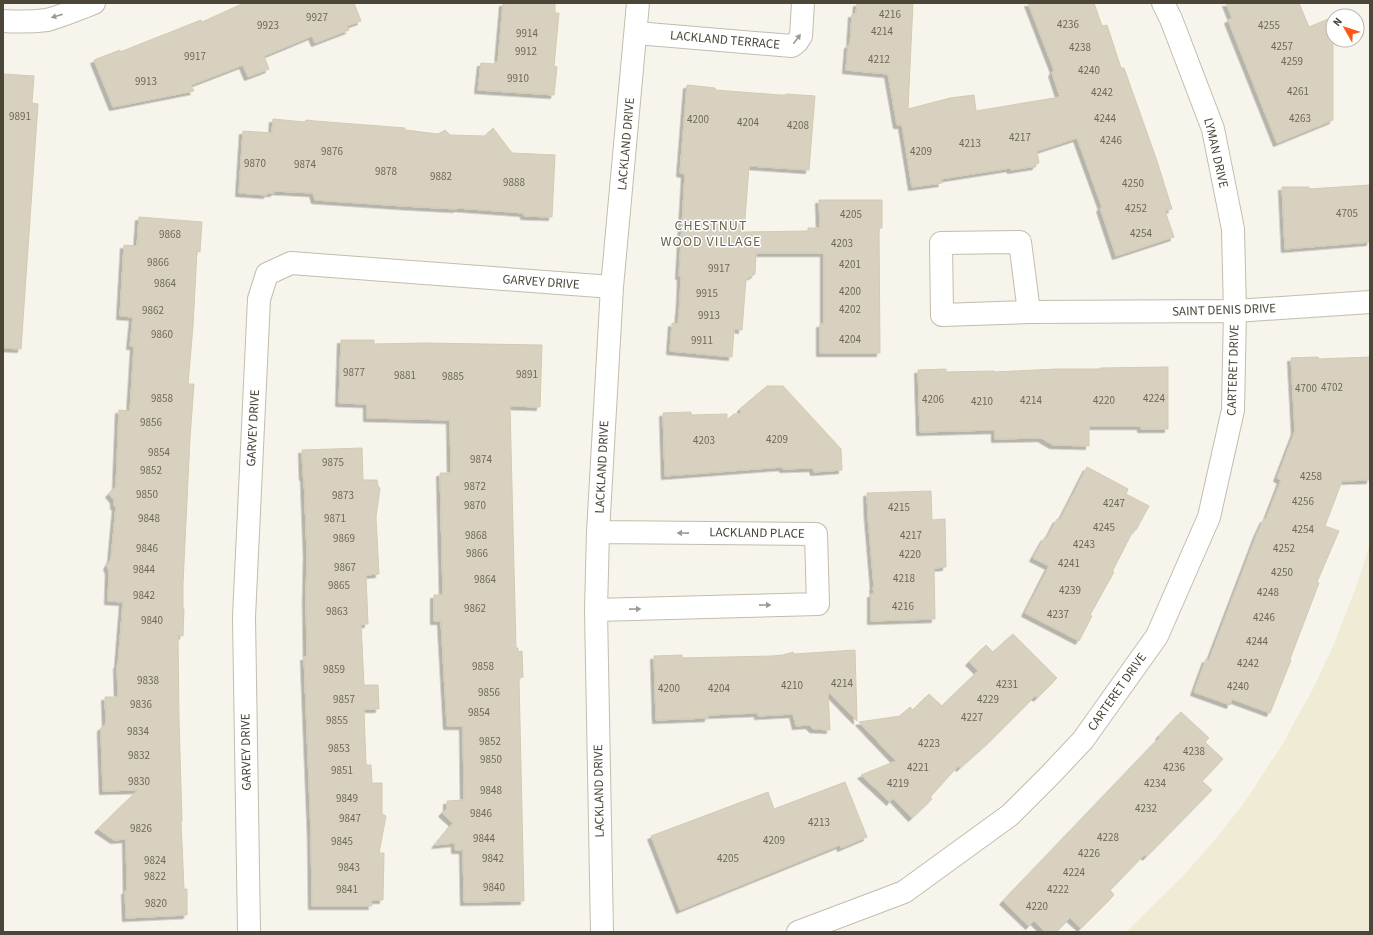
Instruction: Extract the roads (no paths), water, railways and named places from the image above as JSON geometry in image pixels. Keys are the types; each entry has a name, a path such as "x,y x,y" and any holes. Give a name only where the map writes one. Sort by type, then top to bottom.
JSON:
{"street":[{"path":"3,21 24,22 47,20 94,3"},
{"name":"LACKLAND DRIVE","path":"602,932 596,610 598,532 612,287 638,3"},
{"name":"LACKLAND TERRACE","path":"636,33 792,46 801,36 803,3"},
{"name":"LYMAN DRIVE","path":"1163,3 1171,19 1213,130 1233,229 1235,311"},
{"name":"SAINT DENIS DRIVE","path":"1029,312 1020,242 941,243 942,315 1029,312 1235,311 1370,302"},
{"name":"GARVEY DRIVE","path":"249,932 244,617 259,299 267,274 291,263 612,287"},
{"name":"CARTERET DRIVE","path":"798,932 904,892 1010,815 1083,740 1157,636 1209,517 1234,410 1235,311"},
{"name":"LACKLAND PLACE","path":"596,610 818,604 816,534 598,532"}],"district":[{"name":"CHESTNUT WOOD VILLAGE","path":"711,234"}]}
